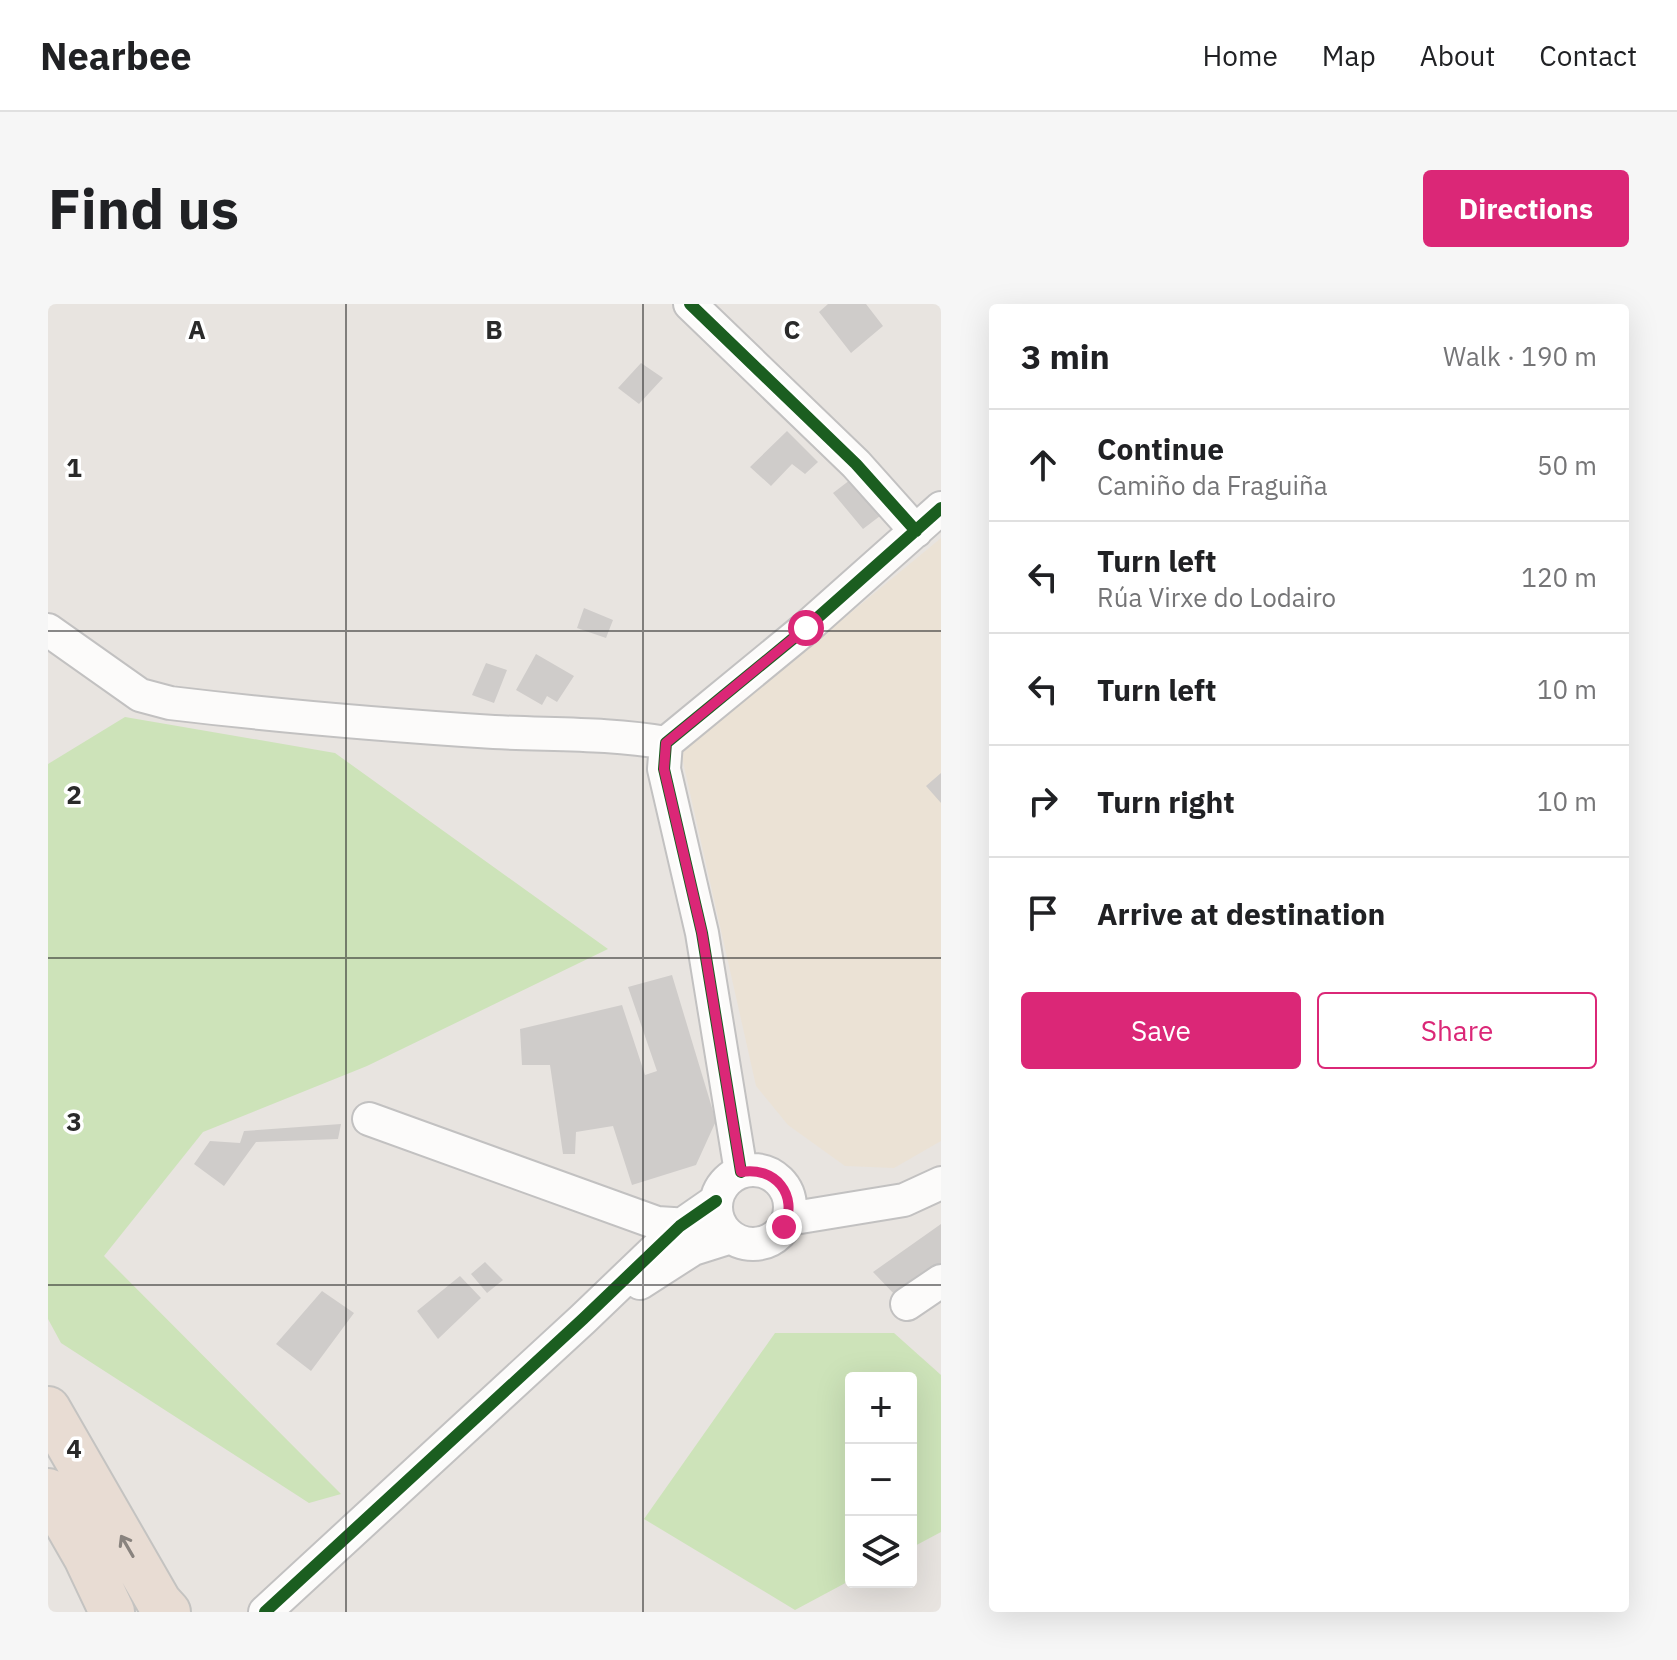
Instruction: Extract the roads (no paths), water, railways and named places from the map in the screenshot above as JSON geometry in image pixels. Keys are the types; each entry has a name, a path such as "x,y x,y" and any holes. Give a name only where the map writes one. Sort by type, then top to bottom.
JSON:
{"highway":[{"path":"48,1409 159,1602 168,1612"},
{"path":"48,1491 86,1557 112,1612"}],"street":[{"path":"690,304 856,464 916,531"},
{"path":"665,756 941,508"},
{"path":"48,630 140,695 170,703 361,723 625,736 665,756"},
{"path":"665,756 702,933 741,1172"},
{"path":"369,1119 657,1223 680,1226 723,1222"},
{"path":"741,1172 764,1172 782,1185 788,1196 788,1219 777,1235 759,1244 740,1242 723,1222 724,1183 741,1172"},
{"path":"788,1219 904,1200 941,1183"},
{"path":"583,1319 693,1249 723,1222"},
{"path":"265,1612 680,1226"},
{"path":"907,1304 941,1281"}]}
